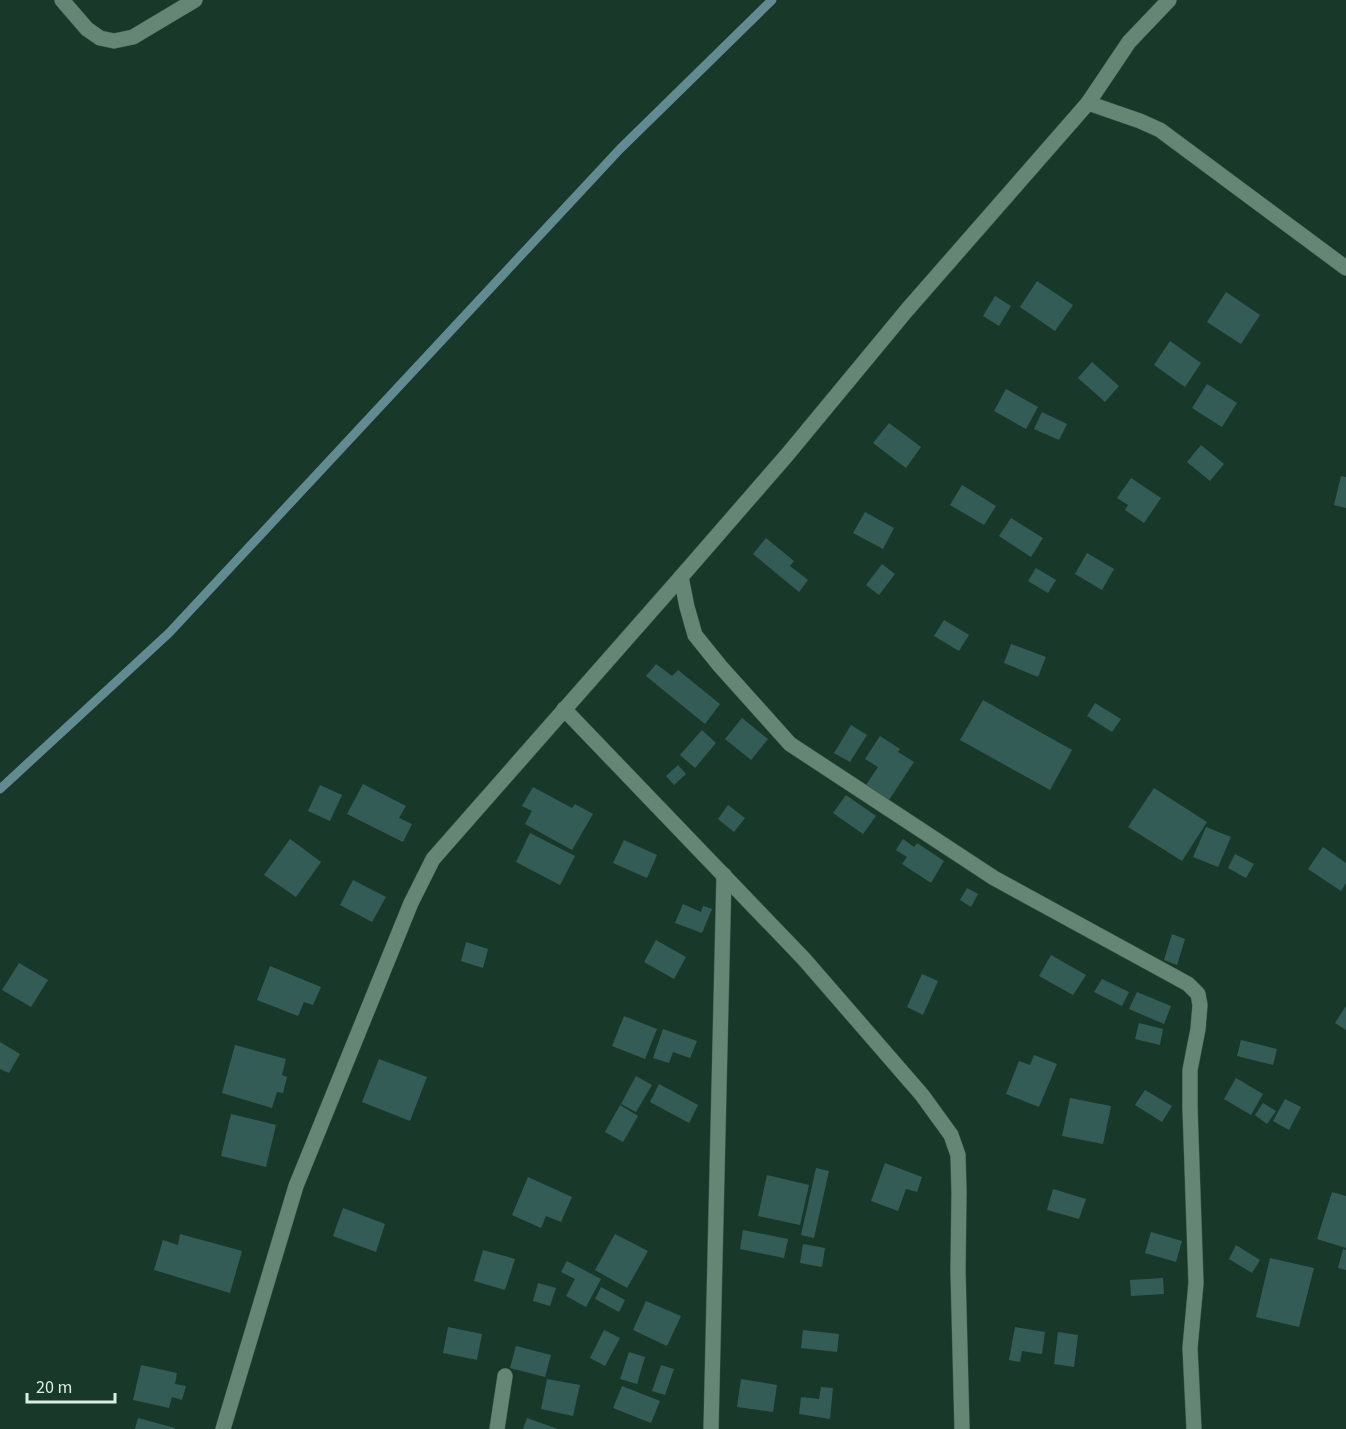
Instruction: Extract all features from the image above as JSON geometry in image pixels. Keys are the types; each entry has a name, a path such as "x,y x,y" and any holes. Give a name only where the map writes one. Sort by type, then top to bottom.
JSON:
{"street":[{"path":"62,0 87,29 100,38 114,41 133,37 195,0"},
{"path":"224,1429 296,1186 411,903 433,859 787,455 907,310 1088,103 1129,42 1169,0"},
{"path":"1088,103 1160,130 1346,268"},
{"path":"681,577 695,635 790,744 994,878 1188,984 1198,994 1200,1005 1198,1029 1190,1070 1196,1283 1190,1348 1194,1429"},
{"path":"564,709 804,959 922,1095 951,1135 958,1155 962,1429"},
{"path":"711,1429 724,875"},
{"path":"497,1429 505,1376"}],"building":[{"path":"1037,281 1073,305 1055,331 1020,307"},
{"path":"1226,292 1260,315 1241,344 1207,322"},
{"path":"995,296 1011,306 999,326 983,316"},
{"path":"1170,341 1201,363 1185,387 1154,365"},
{"path":"1092,362 1119,386 1105,402 1078,378"},
{"path":"1207,384 1237,403 1222,427 1192,408"},
{"path":"1006,389 1038,407 1026,429 994,411"},
{"path":"1042,412 1067,424 1059,440 1034,429"},
{"path":"889,423 921,447 906,468 873,443"},
{"path":"1201,445 1224,464 1210,481 1187,462"},
{"path":"1341,476 1346,477 1346,508 1334,505"},
{"path":"1131,478 1161,498 1144,523 1125,510 1128,505 1117,498"},
{"path":"962,485 996,506 984,525 950,505"},
{"path":"865,512 894,528 883,549 853,533"},
{"path":"1011,518 1043,538 1031,557 999,536"},
{"path":"766,538 794,561 790,566 808,580 799,592 753,554"},
{"path":"1087,553 1114,569 1102,590 1075,574"},
{"path":"882,564 895,574 879,595 866,585"},
{"path":"1036,568 1056,580 1048,593 1028,581"},
{"path":"944,620 969,635 959,651 934,636"},
{"path":"1011,644 1046,657 1038,677 1004,663"},
{"path":"656,664 672,676 678,670 720,704 705,724 646,676"},
{"path":"983,700 1072,750 1050,790 960,740"},
{"path":"1095,703 1121,719 1112,732 1087,716"},
{"path":"742,718 768,739 751,760 725,739"},
{"path":"851,725 867,735 850,762 834,753"},
{"path":"702,730 716,743 695,768 680,755"},
{"path":"880,736 900,749 898,752 914,762 889,800 866,785 878,767 865,759"},
{"path":"678,765 686,774 674,785 666,776"},
{"path":"363,784 406,806 399,818 412,824 403,842 347,814"},
{"path":"320,785 342,795 330,821 308,811"},
{"path":"533,787 572,808 575,804 593,814 572,850 525,824 532,811 522,806"},
{"path":"1154,788 1207,822 1182,861 1128,827"},
{"path":"846,795 876,816 863,834 833,813"},
{"path":"728,805 745,818 734,832 718,819"},
{"path":"1206,827 1231,837 1218,867 1193,857"},
{"path":"530,833 575,856 560,885 516,862"},
{"path":"290,839 321,862 296,897 264,875"},
{"path":"903,839 914,847 917,843 944,861 931,883 902,864 907,857 896,850"},
{"path":"624,840 657,855 647,878 613,863"},
{"path":"1323,847 1346,863 1346,883 1341,891 1308,869"},
{"path":"1235,854 1254,864 1246,878 1228,868"},
{"path":"353,880 386,897 372,922 340,905"},
{"path":"967,888 978,894 971,907 960,900"},
{"path":"683,904 701,912 703,906 712,909 702,933 675,923"},
{"path":"1172,934 1185,939 1177,965 1164,960"},
{"path":"656,940 686,957 674,979 644,962"},
{"path":"466,942 488,949 483,968 461,961"},
{"path":"1051,955 1086,975 1073,995 1039,976"},
{"path":"19,963 48,980 31,1007 2,990"},
{"path":"270,966 321,987 313,1005 304,1002 298,1016 257,1000"},
{"path":"922,974 938,981 923,1015 907,1007"},
{"path":"1102,979 1129,992 1122,1006 1094,992"},
{"path":"1137,992 1171,1006 1164,1024 1129,1009"},
{"path":"1346,1006 1346,1030 1335,1023"},
{"path":"624,1016 657,1029 645,1059 612,1046"},
{"path":"1139,1023 1163,1029 1160,1045 1135,1039"},
{"path":"663,1029 697,1041 690,1058 673,1052 669,1063 653,1058"},
{"path":"1241,1040 1277,1049 1273,1065 1237,1056"},
{"path":"0,1042 20,1054 9,1073 0,1069"},
{"path":"235,1045 286,1059 282,1075 287,1077 283,1093 277,1092 272,1108 222,1093"},
{"path":"1034,1055 1057,1064 1039,1107 1006,1094 1019,1061 1030,1065"},
{"path":"379,1059 427,1077 410,1121 362,1102"},
{"path":"636,1076 652,1085 636,1112 621,1104"},
{"path":"1236,1078 1263,1094 1251,1115 1224,1099"},
{"path":"659,1084 698,1105 689,1123 650,1102"},
{"path":"1145,1090 1172,1106 1162,1122 1135,1105"},
{"path":"1070,1098 1111,1106 1103,1144 1062,1136"},
{"path":"1285,1099 1301,1107 1289,1130 1273,1121"},
{"path":"1263,1103 1276,1111 1267,1124 1255,1115"},
{"path":"620,1105 638,1116 623,1142 605,1132"},
{"path":"231,1114 276,1125 266,1167 221,1156"},
{"path":"885,1163 922,1177 917,1192 906,1189 898,1211 871,1201"},
{"path":"816,1168 829,1171 814,1238 801,1235"},
{"path":"767,1175 809,1185 800,1225 758,1216"},
{"path":"528,1177 572,1197 561,1222 546,1216 541,1228 512,1215"},
{"path":"1053,1189 1086,1199 1079,1219 1047,1210"},
{"path":"1332,1192 1346,1196 1346,1248 1317,1239"},
{"path":"343,1208 385,1224 376,1252 333,1236"},
{"path":"743,1230 788,1239 784,1258 740,1249"},
{"path":"1151,1232 1182,1241 1176,1262 1145,1253"},
{"path":"180,1234 242,1251 230,1293 154,1270 163,1240 178,1245"},
{"path":"615,1234 648,1251 627,1288 595,1270"},
{"path":"803,1244 825,1248 822,1267 800,1263"},
{"path":"1236,1245 1260,1260 1252,1273 1229,1259"},
{"path":"1343,1249 1346,1250 1346,1270 1338,1268"},
{"path":"483,1250 515,1259 505,1290 474,1281"},
{"path":"1270,1258 1314,1268 1299,1327 1256,1317"},
{"path":"567,1261 601,1279 586,1307 566,1296 575,1279 561,1272"},
{"path":"1163,1278 1164,1294 1131,1296 1130,1280"},
{"path":"538,1283 556,1288 550,1306 533,1301"},
{"path":"601,1287 625,1300 619,1312 595,1299"},
{"path":"646,1301 681,1316 667,1346 633,1330"},
{"path":"448,1327 482,1334 477,1360 443,1353"},
{"path":"1015,1327 1045,1332 1042,1354 1022,1351 1020,1362 1009,1360"},
{"path":"604,1330 620,1338 605,1366 590,1358"},
{"path":"803,1330 839,1334 837,1352 801,1348"},
{"path":"1058,1332 1078,1335 1074,1367 1054,1364"},
{"path":"516,1346 551,1355 545,1377 510,1368"},
{"path":"629,1352 645,1357 637,1384 620,1379"},
{"path":"141,1365 177,1373 175,1384 186,1386 182,1400 172,1397 169,1408 133,1400"},
{"path":"661,1365 674,1369 665,1395 652,1391"},
{"path":"547,1379 580,1385 573,1416 541,1409"},
{"path":"741,1379 777,1385 773,1412 737,1407"},
{"path":"622,1386 660,1401 651,1423 613,1408"},
{"path":"821,1387 833,1388 830,1419 799,1414 801,1397 819,1399"},
{"path":"138,1418 175,1428 175,1429 135,1429"},
{"path":"527,1418 558,1429 523,1429"}],"waterway":[{"path":"0,789 169,633 620,149 772,0"}]}
